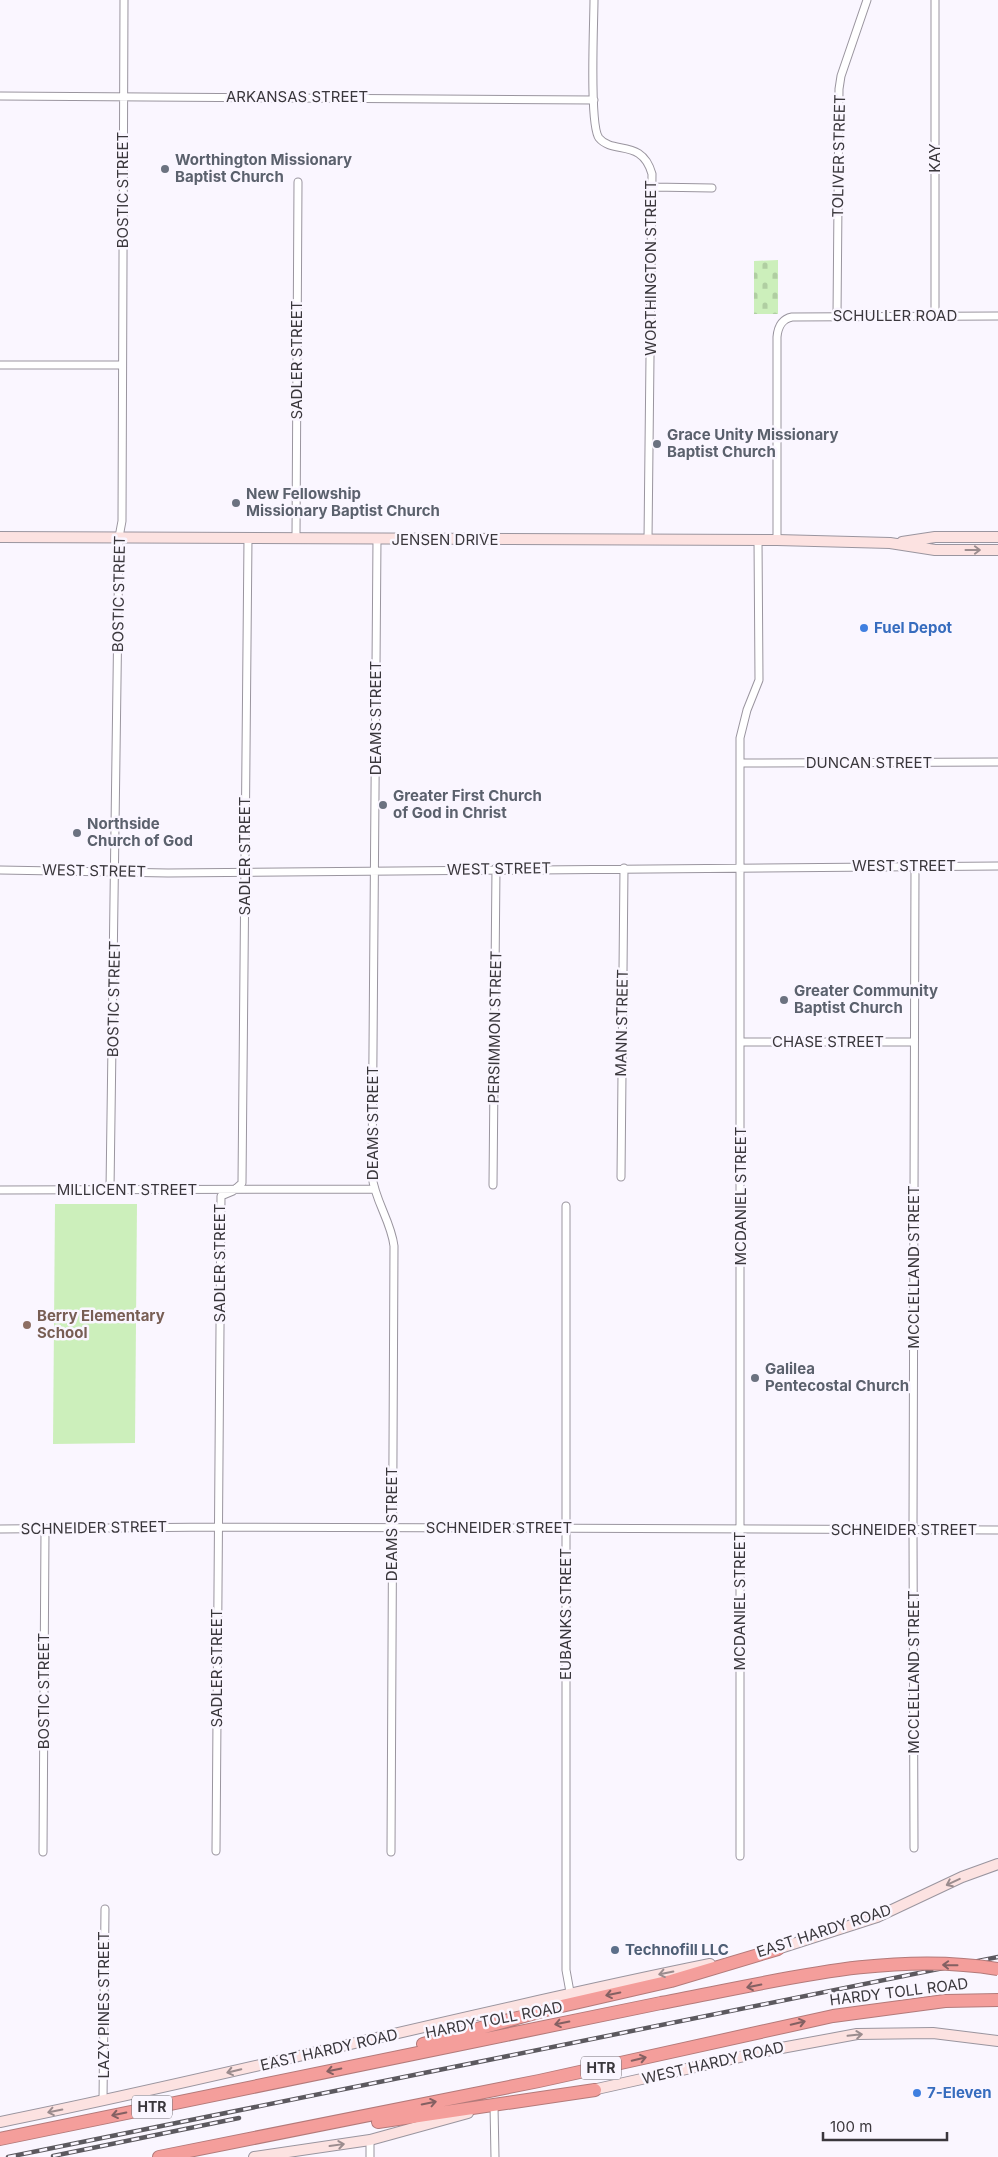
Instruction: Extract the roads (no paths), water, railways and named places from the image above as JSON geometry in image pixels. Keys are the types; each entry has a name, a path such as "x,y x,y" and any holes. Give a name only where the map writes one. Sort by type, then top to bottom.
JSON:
{"highway":[{"path":"362,2064 455,2034 553,2008 671,1981 778,1949"},
{"name":"HARDY TOLL ROAD","path":"0,2139 662,2003 844,1969 876,1965 976,1965 998,1969"},
{"name":"HARDY TOLL ROAD","path":"158,2157 540,2081 833,2016 945,2001 998,2000"},
{"path":"227,2144 595,2090"}],"main road":[{"name":"JENSEN DRIVE","path":"0,537 296,537 377,540 777,540 890,543 935,550 998,550"},
{"name":"JENSEN DRIVE","path":"890,543 935,537 998,537"},
{"path":"956,537 956,550"},
{"name":"EAST HARDY ROAD","path":"0,2122 103,2101 372,2040 570,1992 778,1949 877,1917 962,1877 998,1864"},
{"name":"WEST HARDY ROAD","path":"254,2157 370,2140 494,2106 595,2090 776,2049 857,2034 933,2033 998,2041"}],"street":[{"name":"BOSTIC STREET","path":"110,1189 116,872 118,537 122,521 124,0"},
{"name":"WORTHINGTON STREET","path":"594,0 594,100 597,135 602,141 641,155 649,165 652,174 648,540"},
{"name":"TOLIVER STREET","path":"838,316 839,89 841,76 867,0"},
{"name":"KAY","path":"935,0 935,316"},
{"name":"ARKANSAS STREET","path":"0,96 594,100"},
{"name":"SADLER STREET","path":"296,537 298,182"},
{"path":"652,187 712,188"},
{"name":"SCHULLER ROAD","path":"777,540 777,337 781,323 786,318 792,317 998,316"},
{"path":"0,365 122,365"},
{"name":"SADLER STREET","path":"216,1851 221,1196 233,1191 242,1183 248,538"},
{"name":"DEAMS STREET","path":"377,540 373,1190 392,1231 394,1246 391,1852"},
{"name":"MCDANIEL STREET","path":"740,1856 740,738 758,680 758,540"},
{"name":"DUNCAN STREET","path":"740,763 998,762"},
{"name":"MCCLELLAND STREET","path":"914,1848 915,866"},
{"name":"WEST STREET","path":"0,870 116,872 375,871 496,868 998,866"},
{"name":"PERSIMMON STREET","path":"493,1185 496,868"},
{"name":"MANN STREET","path":"621,1178 624,868"},
{"name":"CHASE STREET","path":"741,1042 914,1042"},
{"name":"MILLICENT STREET","path":"0,1190 373,1190"},
{"name":"EUBANKS STREET","path":"566,1206 566,1970 570,1992"},
{"name":"SCHNEIDER STREET","path":"0,1529 218,1527 998,1530"},
{"name":"BOSTIC STREET","path":"43,1852 45,1530"},
{"name":"LAZY PINES STREET","path":"103,2101 105,1909"},
{"path":"494,2106 495,2157"},
{"path":"370,2140 370,2157"}],"railway":[{"path":"8,2157 998,1957"},
{"path":"53,2156 239,2118"}],"place":[{"name":"Worthington Missionary Baptist Church","path":"165,169"},
{"name":"Grace Unity Missionary Baptist Church","path":"657,444"},
{"name":"New Fellowship Missionary Baptist Church","path":"236,503"},
{"name":"Fuel Depot","path":"864,628"},
{"name":"Greater First Church of God in Christ","path":"383,805"},
{"name":"Northside Church of God","path":"77,833"},
{"name":"Greater Community Baptist Church","path":"784,1000"},
{"name":"Berry Elementary School","path":"27,1325"},
{"name":"Galilea Pentecostal Church","path":"755,1378"},
{"name":"Technofill LLC","path":"615,1950"},
{"name":"7-Eleven","path":"917,2093"}]}
